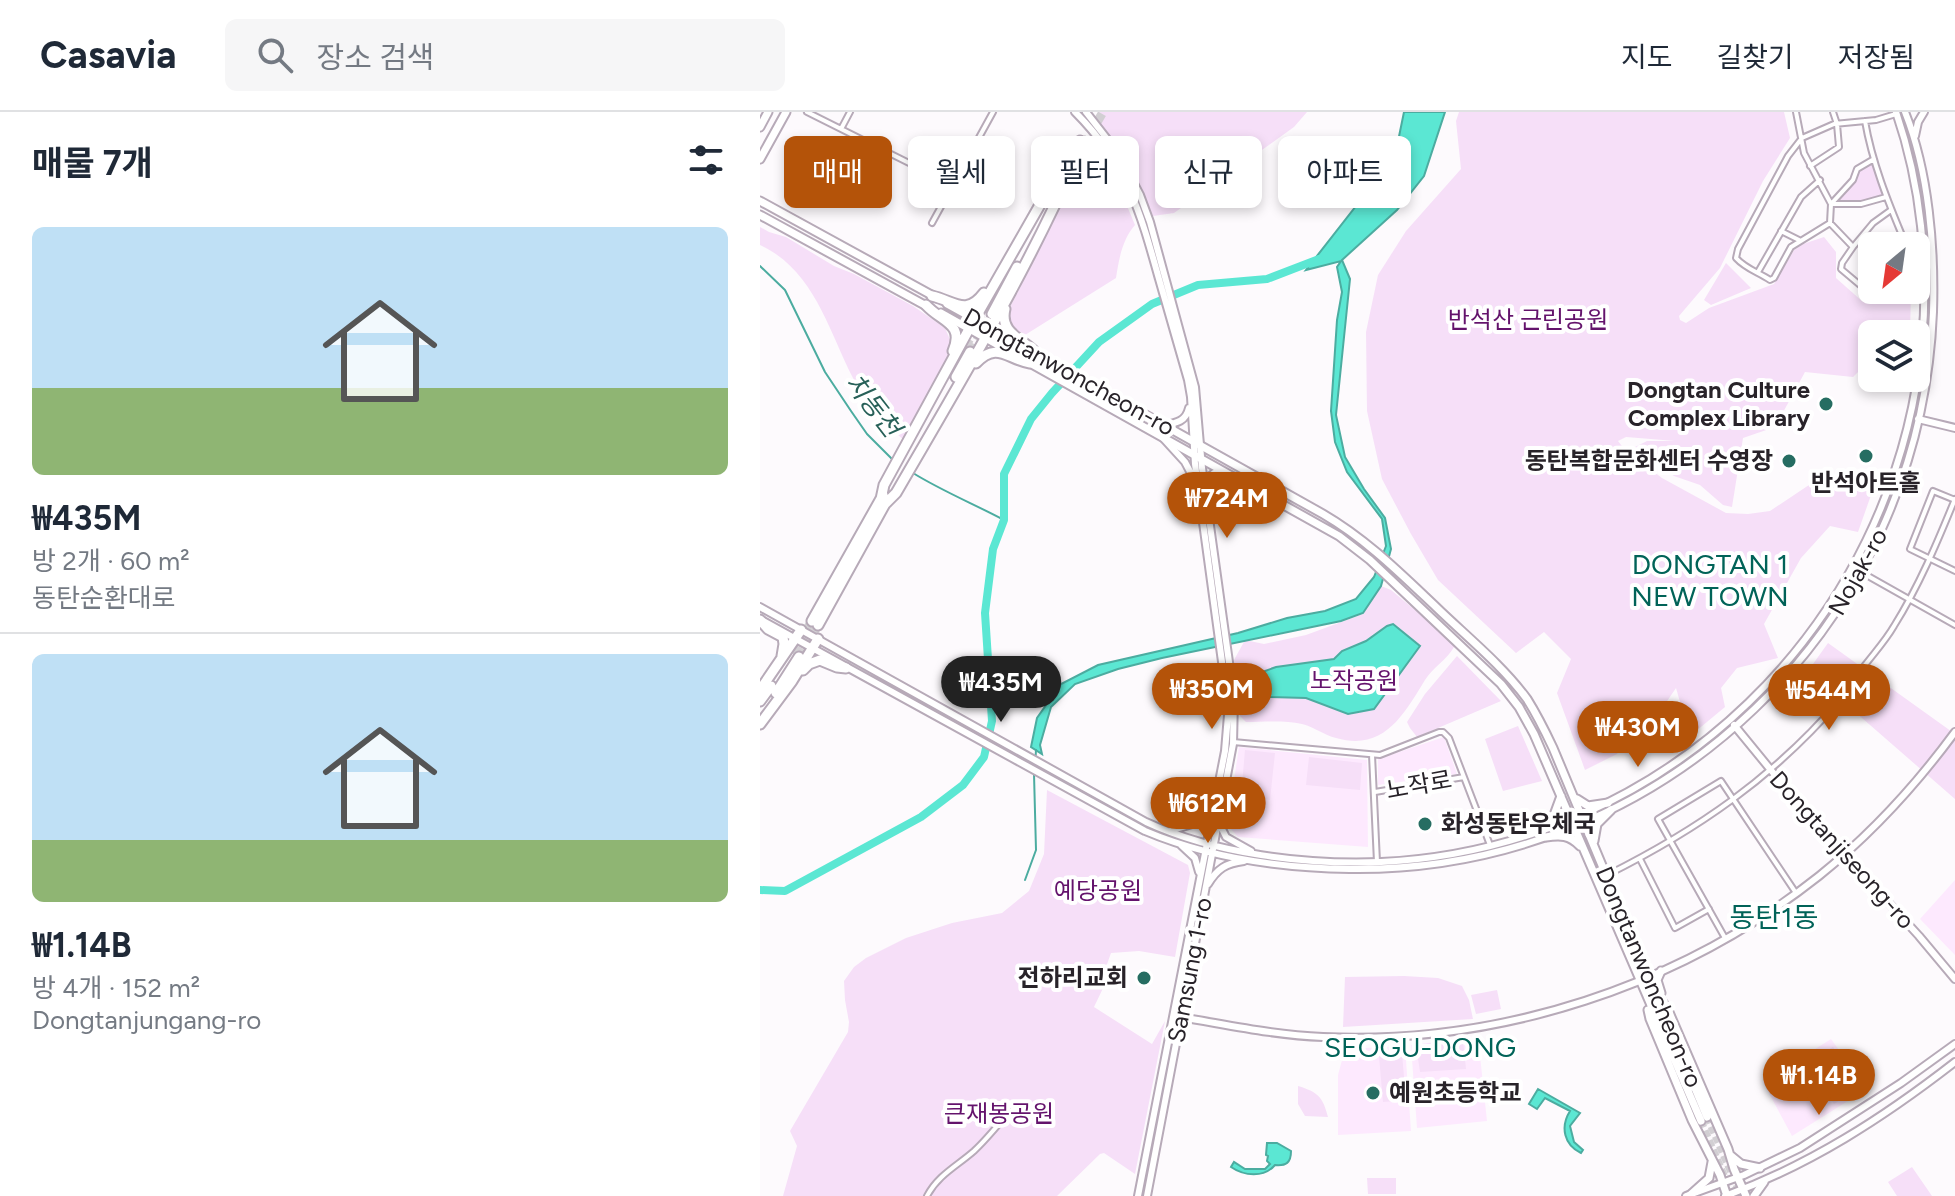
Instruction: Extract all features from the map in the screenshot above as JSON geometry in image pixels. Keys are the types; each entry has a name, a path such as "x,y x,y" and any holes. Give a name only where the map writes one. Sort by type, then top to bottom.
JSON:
{"highway":[{"path":"913,449 951,362 1038,208"},
{"path":"1044,208 988,313 1048,208"},
{"path":"913,449 986,338 1055,208"},
{"path":"951,362 956,332 949,323 934,314 929,300 943,298 967,307 978,302 1000,276"},
{"path":"1014,285 1003,320 1010,333 1037,354"},
{"path":"815,623 968,350"},
{"path":"967,370 990,352 1002,352 1018,361 1030,363"},
{"path":"760,619 768,629 783,637 781,661"},
{"path":"760,690 798,634"},
{"path":"760,724 815,644"},
{"path":"760,701 796,655 760,715"},
{"path":"792,681 809,664 820,660 846,668"}],"main road":[{"path":"760,127 768,112"},
{"path":"760,159 786,112"},
{"name":"Dongtanwoncheon-ro","path":"760,201 972,324 991,329 1330,518 1374,549 1499,668 1522,693 1546,733 1649,977 1704,1119 1639,981 1534,734 1501,684 1370,560 1325,527 986,338 972,324"},
{"name":"Dongtanwoncheon-ro","path":"760,215 929,300"},
{"path":"1572,794 1586,805 1612,805"},
{"path":"1542,834 1555,814 1561,796"},
{"path":"1593,843 1597,824 1612,805"},
{"path":"1542,834 1565,835 1585,853 1597,852"},
{"path":"1661,971 1658,988 1744,1193"},
{"path":"1655,993 1668,1010"},
{"path":"1646,996 1650,1019 1726,1196"},
{"path":"1710,1157 1720,1160 1729,1152"},
{"path":"1729,1152 1741,1164 1760,1168"},
{"path":"1688,1195 1709,1178 1710,1157"},
{"path":"1754,1196 1764,1182"}],"street":[{"path":"807,112 908,162"},
{"path":"841,129 850,112"},
{"path":"980,136 993,112"},
{"path":"1075,112 1102,143 1128,185 1154,250"},
{"path":"1086,112 1129,173 1145,208 1197,399 1196,443"},
{"path":"1796,112 1804,153 1831,204 1830,223 1853,247"},
{"path":"1810,166 1839,147 1833,112"},
{"path":"1830,223 1791,247 1770,280 1747,269 1736,258 1788,156 1802,138 1837,124 1900,112"},
{"name":"Nojak-ro","path":"1900,112 1914,140 1928,210 1933,263 1930,353"},
{"name":"Nojak-ro","path":"1900,112 1918,207 1924,320"},
{"path":"1905,141 1908,137 1914,140 1924,112"},
{"path":"1865,121 1869,145 1901,232"},
{"path":"1831,204 1853,180 1857,169 1874,159"},
{"path":"1758,272 1801,197 1820,180"},
{"path":"1831,204 1853,205 1886,197"},
{"path":"932,223 940,208"},
{"path":"1858,283 1841,269 1842,263 1873,223 1891,210"},
{"path":"1781,231 1799,240"},
{"path":"1185,359 1225,658"},
{"name":"Nojak-ro","path":"1612,805 1730,720 1790,658 1811,631 1866,543 1886,498 1903,447 1915,392"},
{"name":"Nojak-ro","path":"1190,842 1322,869 1365,869 1491,849 1573,823 1657,785 1712,746 1764,701 1797,665 1841,606 1890,514 1911,450 1925,392"},
{"path":"1165,425 1178,423 1187,416 1191,397"},
{"path":"1910,418 1955,428"},
{"path":"1161,436 1190,470 1202,495"},
{"path":"1903,447 1911,450"},
{"path":"1202,495 1207,479 1214,473 1239,479"},
{"path":"1607,875 1671,842 1734,800 1802,741 1842,698 1893,628 1930,559 1955,499 1933,491 1910,549 1930,559 1955,571"},
{"path":"1866,543 1868,548 1874,548"},
{"path":"1852,567 1955,625"},
{"path":"760,607 815,644 937,706 1134,816 1190,842"},
{"path":"760,619 798,634"},
{"path":"815,644 846,668 1049,779 1145,831 1179,843 1195,858 1202,886"},
{"name":"Samsung 1-ro","path":"1138,1196 1173,1015 1220,814 1233,742 1234,698 1225,658"},
{"name":"Samsung 1-ro","path":"1210,847 1227,729 1225,658"},
{"path":"1757,694 1759,700 1764,701"},
{"name":"Dongtanjiseong-ro","path":"1730,720 1955,979"},
{"name":"노작로","path":"1233,742 1380,755 1443,732 1449,738 1491,849"},
{"path":"1173,1015 1248,1030 1322,1037 1408,1035 1494,1024 1606,994 1694,957 1796,893 1845,854 1881,819 1954,733"},
{"path":"1707,739 1713,740 1712,746"},
{"name":"노작로","path":"1372,755 1377,862"},
{"name":"노작로","path":"1374,792 1464,777"},
{"path":"1726,939 1658,819 1721,781 1796,893"},
{"path":"1168,831 1199,822 1214,804"},
{"path":"1202,886 1224,866 1253,857 1248,848 1223,833 1219,825 1220,814"},
{"path":"1179,843 1190,842"},
{"name":"Nojak-ro","path":"1253,857 1405,864"},
{"path":"1640,859 1675,928 1709,909"},
{"name":"Samsung 1-ro","path":"1147,1196 1202,886"},
{"path":"1179,1029 1192,1019"},
{"path":"1688,1195 1723,1184 1800,1148 1955,1044"},
{"path":"1726,1196 1744,1193 1842,1141 1955,1062"},
{"path":"927,1196 937,1181 973,1152 1009,1112"}],"shaded area":[{"path":"1404,112 1445,112 1424,176 1411,192 1411,136 1399,136"},
{"path":"1354,208 1399,208 1342,260 1350,279 1336,415 1345,457 1385,518 1391,549 1381,586 1363,613 1341,621 1162,658 1075,684 1051,707 1040,745 1042,754 1031,747 1037,718 1061,684 1098,665 1325,611 1356,599 1374,577 1386,546 1382,519 1347,472 1335,442 1331,411 1337,320 1342,292 1337,267 1341,261 1306,270"},
{"path":"1393,624 1420,646 1374,709 1348,714 1306,698 1270,697 1260,685 1265,671 1334,659 1342,651"},
{"path":"1444,737 1457,774 1378,785 1378,759"},
{"path":"1239,747 1367,760 1368,847 1238,837 1228,820"},
{"path":"1955,880 1955,955 1920,919"},
{"path":"1478,1037 1487,1121 1417,1128 1411,1045"},
{"path":"1831,1039 1867,1089 1792,1136 1763,1082"},
{"name":"예원초등학교","path":"1405,1046 1411,1131 1338,1135 1338,1075 1345,1049"},
{"path":"1538,1089 1580,1113 1570,1126 1574,1142 1583,1150 1581,1153 1575,1150 1565,1135 1565,1123 1570,1111 1545,1098 1537,1109 1529,1104"},
{"path":"1267,1143 1277,1143 1291,1151 1287,1163 1254,1174 1231,1167 1234,1162 1245,1169 1265,1169 1270,1164 1266,1155"}],"green space":[{"path":"1099,112 1307,112 1294,127 1262,150 1262,136 1155,136 1155,208 1181,208 1174,213 1153,216 1139,186 1139,136 1108,136 1096,118"},
{"name":"반석산 근린공원","path":"1459,112 1784,112 1790,138 1763,181 1720,268 1679,316 1680,320 1686,323 1709,308 1774,284 1794,250 1824,237 1836,252 1836,278 1858,298 1858,304 1911,304 1910,320 1858,320 1858,372 1853,377 1805,372 1775,427 1743,438 1732,507 1723,505 1700,485 1674,476 1648,460 1635,447 1647,441 1675,441 1626,437 1618,441 1662,478 1726,513 1770,511 1812,483 1876,481 1858,532 1830,526 1801,558 1764,624 1778,658 1737,668 1721,688 1725,707 1690,736 1676,688 1648,729 1638,734 1630,732 1617,754 1585,770 1557,693 1571,659 1544,632 1516,653 1438,580 1382,479 1367,411 1366,332 1378,275 1406,231 1461,169 1456,121"},
{"path":"1873,161 1885,197 1870,202 1833,204 1853,181 1857,170"},
{"path":"1060,208 1128,208 1135,225 1124,243 1116,278 1025,335 1011,326 1010,307"},
{"path":"760,227 786,237 834,266 913,306 945,328 952,344 946,362 904,440 883,420 858,386 807,285 794,269 760,245"},
{"path":"1726,263 1751,288 1711,305 1704,300"},
{"name":"노작공원","path":"1381,586 1391,590 1451,640 1454,647 1428,675 1391,727 1367,740 1353,741 1332,737 1302,724 1246,722 1240,716 1234,660 1245,640 1264,644 1306,635 1363,614"},
{"path":"1828,643 1955,734 1955,799 1808,671"},
{"path":"1457,656 1501,701 1417,737 1407,722 1425,694"},
{"path":"1518,726 1542,781 1503,791 1485,739"},
{"path":"1245,750 1275,753 1270,800 1241,796"},
{"path":"1309,757 1362,763 1360,790 1306,785"},
{"path":"1047,790 1188,865 1190,873 1175,957 1139,951 1111,953 1098,978 1105,984 1094,1007 1152,1044 1165,1021 1135,1174 1104,1153 1057,1196 783,1196 797,1146 790,1131 848,1032 844,981 854,967 866,958 906,938 952,923 1002,913 1029,891 1044,854"},
{"path":"1345,977 1438,978 1462,986 1473,1019 1343,1027"},
{"path":"1497,990 1501,1009 1476,1014 1471,995"},
{"path":"1463,1040 1466,1069 1420,1072 1416,1045"},
{"path":"1833,1047 1861,1087 1834,1104 1808,1061"},
{"path":"1402,1054 1406,1100 1383,1102 1379,1056"},
{"path":"1298,1086 1319,1096 1328,1117 1305,1116 1298,1104"},
{"path":"1912,1167 1932,1196 1897,1196 1888,1182"},
{"path":"1367,1178 1396,1178 1396,1194 1368,1194"}],"waterway":[{"path":"760,890 785,891 921,817 963,785 984,757 992,721 985,613 993,549 1004,520 1004,474 1031,419 1052,393 1099,342 1152,304 1198,285 1267,279 1319,259"},
{"name":"치동천","path":"760,266 785,290 825,372 851,411 867,434 894,461"},
{"name":"치동천","path":"913,473 1004,520"},
{"path":"1035,767 1036,750"},
{"path":"1025,880 1036,850 1034,774"}],"tunnel":[{"path":"1089,136 1103,112"},
{"path":"965,347 985,312"},
{"path":"970,352 992,314"},
{"path":"792,653 812,621"},
{"path":"799,657 818,625"},
{"path":"1707,1117 1741,1196"},
{"path":"1701,1121 1733,1196"}],"place":[{"name":"Dongtan Culture Complex Library","path":"1826,404"},
{"name":"반석아트홀","path":"1866,456"},
{"name":"동탄복합문화센터 수영장","path":"1789,461"},
{"name":"화성동탄우체국","path":"1425,824"},
{"name":"전하리교회","path":"1144,978"},
{"name":"예원초등학교","path":"1373,1093"}],"district":[{"name":"DONGTAN 1 NEW TOWN","path":"1710,580"},
{"name":"동탄1동","path":"1774,917"},
{"name":"SEOGU-DONG","path":"1420,1047"}],"park label":[{"name":"예당공원","path":"1098,891"},
{"name":"큰재봉공원","path":"999,1114"}]}
